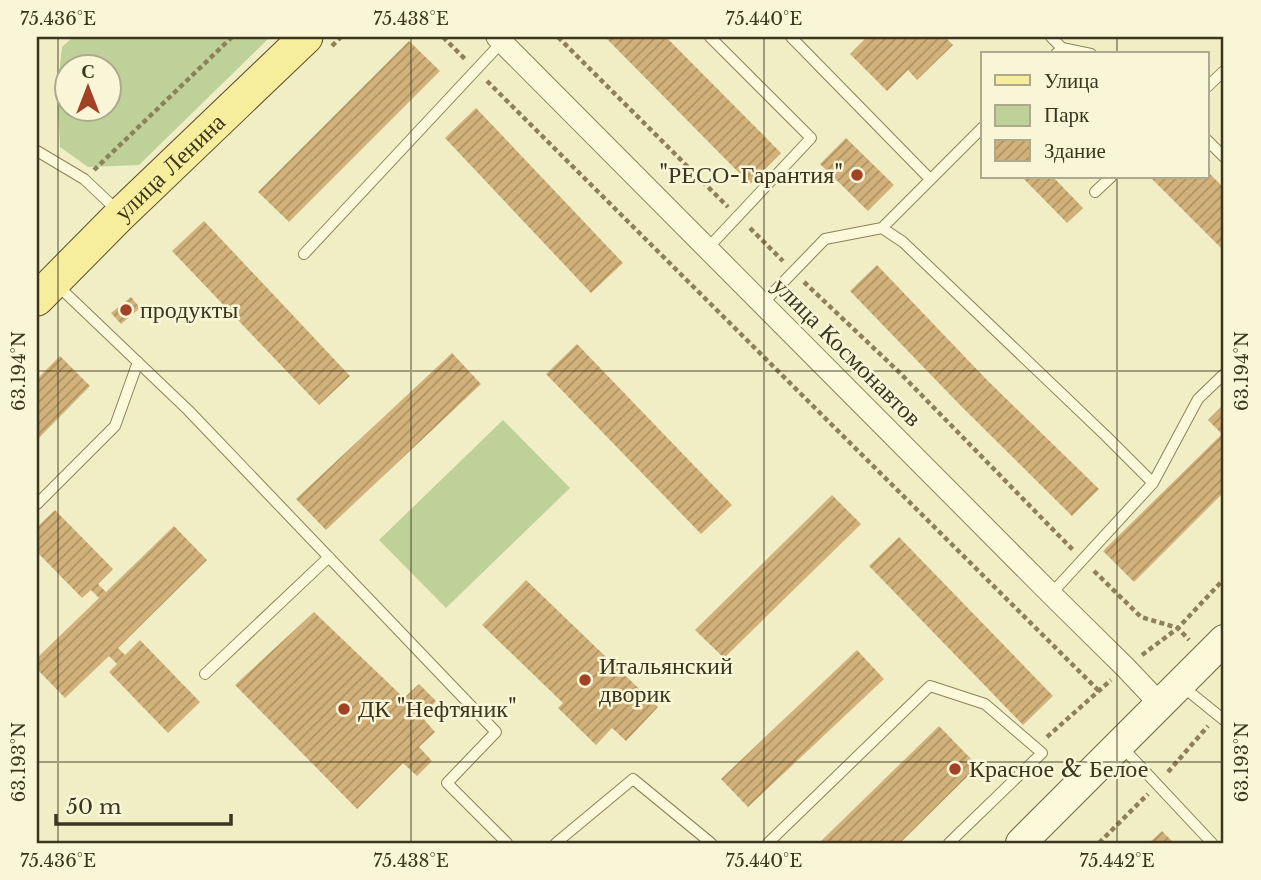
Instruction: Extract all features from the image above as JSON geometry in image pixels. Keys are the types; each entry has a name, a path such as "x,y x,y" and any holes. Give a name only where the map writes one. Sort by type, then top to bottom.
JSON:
{"main road":[{"name":"улица Ленина","path":"45,290 306,37"}],"street":[{"name":"улица Космонавтов","path":"500,40 1126,668 1170,694"},
{"path":"1021,843 1224,640"}],"lane":[{"path":"707,249 811,138 710,37"},
{"path":"791,37 930,179"},
{"path":"1051,37 1059,51"},
{"path":"304,254 476,70 500,40"},
{"path":"1208,86 1224,71"},
{"path":"762,304 825,239 882,228 981,129"},
{"path":"1208,141 1224,157"},
{"path":"37,151 84,179 121,214"},
{"path":"1096,192 1110,178"},
{"path":"882,228 903,242 1153,483"},
{"path":"45,290 138,362 188,410 496,732 447,783 508,843"},
{"path":"37,504 115,426 138,362"},
{"path":"1051,594 1153,483 1198,399 1224,373"},
{"path":"205,674 329,557"},
{"path":"768,843 930,686 985,704 1042,753 949,843"},
{"path":"1170,694 1224,720"},
{"path":"1120,745 1212,843"},
{"path":"556,843 633,779 711,843"}],"path":[{"path":"84,179 232,37"},
{"path":"443,37 1099,691"},
{"path":"558,37 794,272 900,372 1141,617 1178,628 1224,579"}],"green space":[{"path":"73,37 270,37 139,165 88,167 60,147 59,122 122,122 122,52 61,52 62,47"},
{"path":"503,420 570,488 446,608 379,540"}],"building":[{"path":"605,37 666,37 781,153 750,184"},
{"path":"867,37 945,37 953,45 917,80 908,70 887,91 850,54"},
{"path":"409,41 440,71 289,222 258,192"},
{"path":"476,108 623,263 591,293 445,138"},
{"name":"\"РЕСО-Гарантия\"","path":"846,138 894,185 868,211 820,164"},
{"path":"1208,172 1224,188 1224,251 1151,178 1208,178"},
{"path":"1023,178 1054,178 1083,208 1067,223"},
{"path":"204,221 350,376 319,405 172,251"},
{"path":"877,265 986,379 1099,489 1072,516 850,291"},
{"name":"продукты","path":"131,297 140,308 121,324 111,313"},
{"path":"577,344 732,505 701,534 546,374"},
{"path":"452,353 481,384 326,530 296,499"},
{"path":"60,356 90,386 37,440 37,379"},
{"path":"1224,404 1224,492 1134,582 1103,551 1222,434 1208,420"},
{"path":"832,495 861,524 724,658 695,630"},
{"path":"55,510 113,569 98,584 106,592 174,526 207,560 118,648 125,655 140,640 200,702 168,733 109,672 117,664 109,656 65,698 37,669 37,658 99,598 91,590 82,598 37,552 37,527"},
{"path":"899,537 1053,696 1023,725 869,566"},
{"name":"Итальянский дворик","path":"526,580 658,707 626,741 612,728 596,745 558,708 563,703 482,625"},
{"name":"ДК \"Нефтяник\"","path":"314,612 404,698 419,684 436,701 422,717 435,732 419,747 432,761 417,776 403,763 357,809 235,685"},
{"path":"857,650 884,679 748,807 721,779"},
{"path":"939,726 978,766 900,843 819,843"},
{"path":"1162,831 1174,843 1149,843"}],"place":[{"name":"\"РЕСО-Гарантия\"","path":"857,175"},
{"name":"продукты","path":"126,310"},
{"name":"Итальянский дворик","path":"585,680"},
{"name":"ДК \"Нефтяник\"","path":"344,709"},
{"name":"Красное & Белое","path":"955,769"}]}
